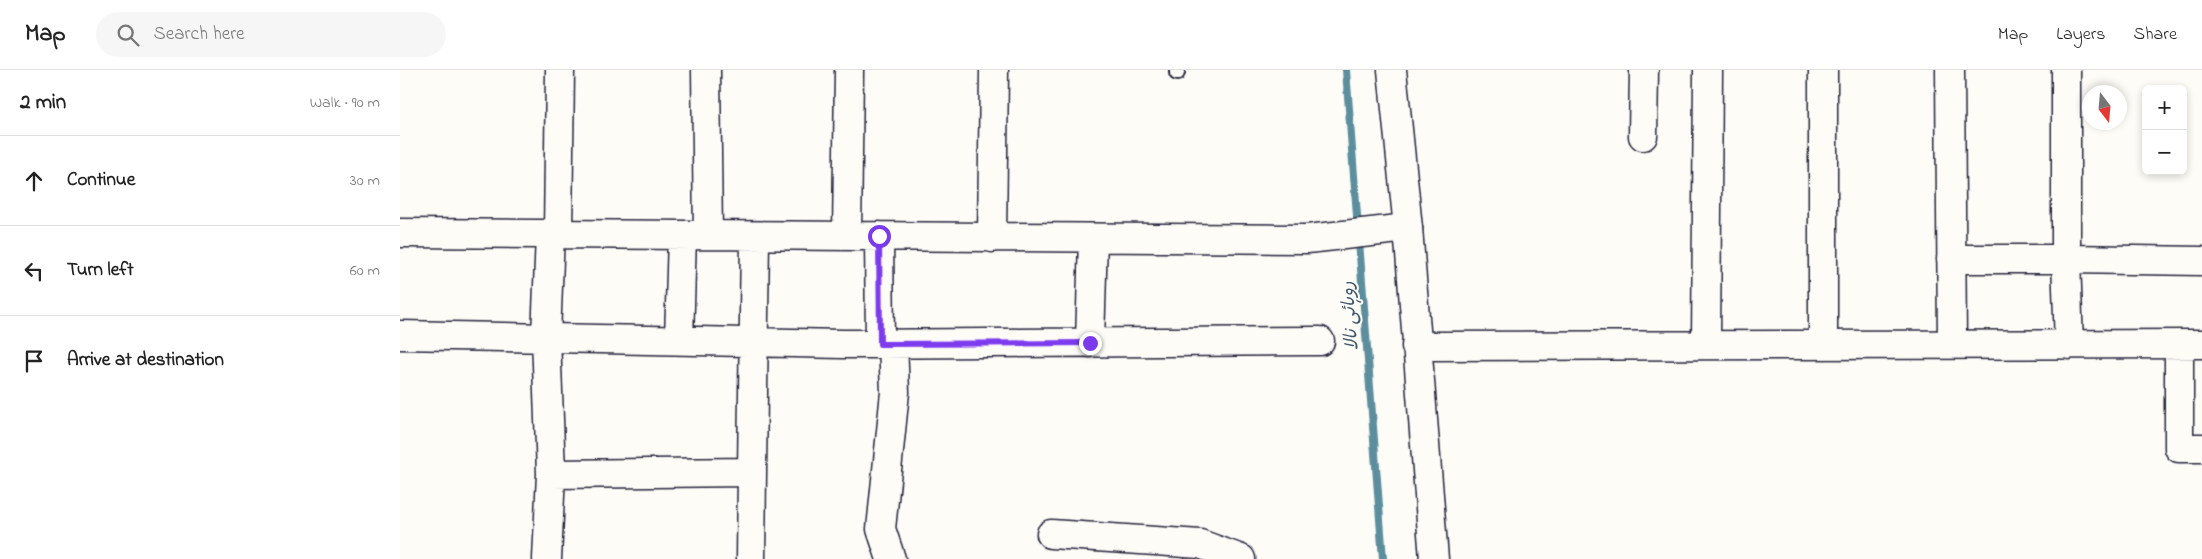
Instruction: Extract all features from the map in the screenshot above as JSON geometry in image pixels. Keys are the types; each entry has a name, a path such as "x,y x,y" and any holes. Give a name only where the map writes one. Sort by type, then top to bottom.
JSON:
{"street":[{"path":"547,559 551,474 546,336 554,234 560,70"},
{"path":"679,340 695,235 706,70"},
{"path":"847,236 849,70"},
{"path":"992,238 994,70"},
{"path":"1392,70 1400,229 1416,346 1434,559"},
{"path":"1644,70 1644,136"},
{"path":"1706,346 1708,70"},
{"path":"1823,70 1823,345"},
{"path":"1950,70 1952,344"},
{"path":"2066,70 2066,259 2070,345"},
{"path":"400,233 1307,239 1400,229"},
{"path":"751,559 755,236"},
{"path":"879,236 886,344 895,392 881,530 891,559"},
{"path":"1090,343 1093,238"},
{"path":"1951,259 2202,261"},
{"path":"400,334 886,344 1320,341"},
{"path":"1416,346 2191,344 2179,448 2202,448"},
{"path":"551,474 752,472"},
{"path":"1051,534 1200,544 1241,559"}],"waterway":[{"name":"روہائی نالا","path":"1346,70 1383,559"}],"route":[{"path":"879,236 880,344 1090,343"}]}
